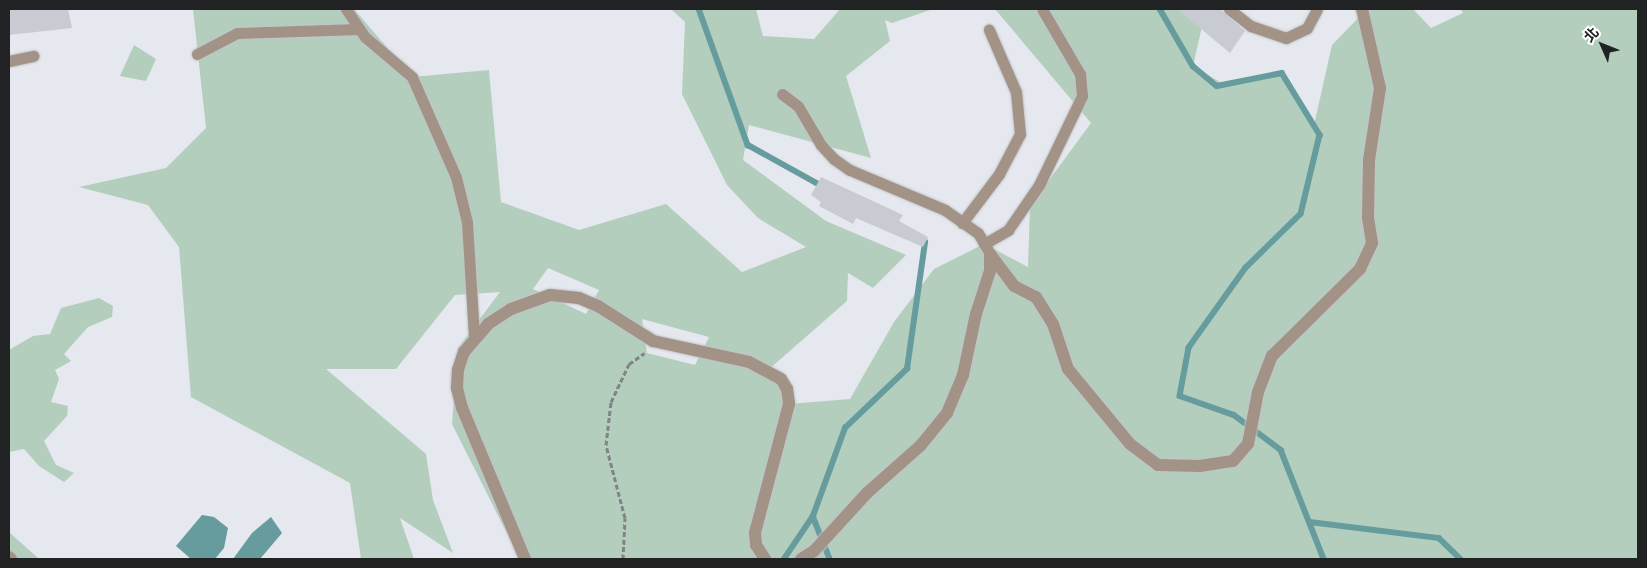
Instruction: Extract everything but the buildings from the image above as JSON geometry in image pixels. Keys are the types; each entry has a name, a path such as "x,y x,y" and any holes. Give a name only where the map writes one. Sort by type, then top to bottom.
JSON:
{"street":[{"path":"987,249 1014,286 1036,297 1053,324 1068,369 1130,444 1158,465 1200,466 1233,461 1248,444 1258,392 1272,356 1360,270 1372,243 1368,218 1369,160 1380,88 1362,9"},
{"path":"801,559 814,551 867,493 921,445 947,413 963,375 976,314 990,271 987,249"},
{"path":"525,559 462,408 457,388 458,370 464,352 474,338 512,309 550,295 578,298 598,306 659,343 749,362 781,378 787,389 789,404 755,533 756,546 765,559"}],"lane":[{"path":"346,9 359,28 412,77 456,177 467,222 474,338"},
{"path":"782,94 798,106 821,145 850,170 945,210 978,233 987,249 1008,230 1039,185 1082,96 1080,74 1042,9"},
{"path":"1229,9 1251,26 1286,38 1307,28 1317,9"},
{"path":"197,54 236,33 359,28"},
{"path":"962,223 999,174 1020,134 1016,92 989,30"},
{"path":"9,61 33,56"}],"path":[{"path":"623,559 625,518 606,445 611,402 629,364 659,343"}],"green space":[{"path":"193,9 354,9 412,77 489,70 501,202 579,230 666,204 742,272 806,247 758,218 727,185 682,94 685,22 671,9 756,9 763,36 814,39 840,9 933,9 892,23 885,20 890,41 846,76 871,158 749,125 743,160 826,221 906,255 873,288 848,273 847,301 768,370 789,404 850,399 894,322 934,269 984,244 1028,267 1030,206 1091,123 995,9 1206,9 1193,66 1225,85 1282,73 1314,125 1332,45 1367,9 1413,9 1431,28 1463,13 1461,9 1638,9 1638,559 520,559 452,424 458,348 500,292 455,295 396,369 326,369 426,454 433,500 453,553 400,518 414,559 361,559 350,483 191,397 179,247 148,205 79,187 166,168 206,128","holes":["548,268 599,290 586,314 533,289","642,319 709,337 695,365 647,353"]},
{"path":"134,45 156,59 146,81 120,76"},
{"path":"99,298 113,306 112,317 88,327 64,354 71,361 55,370 59,379 51,402 68,406 67,416 44,441 56,465 74,473 64,482 39,466 24,449 9,452 9,350 33,336 50,334 61,308"},
{"path":"9,532 39,559 9,559"}],"water":[{"path":"202,515 214,517 228,528 224,548 215,559 191,559 176,546"},
{"path":"271,517 282,533 260,559 233,559 252,533"}],"waterway":[{"path":"699,9 748,145 824,187"},
{"path":"1160,9 1193,66 1217,86 1282,73 1320,135 1301,214 1246,268 1189,348 1180,396 1234,415 1281,450 1324,559"},
{"path":"784,559 813,516 845,428 907,369 925,242 920,239"},
{"path":"813,516 830,559"},
{"path":"1310,522 1439,538 1461,559"}]}
